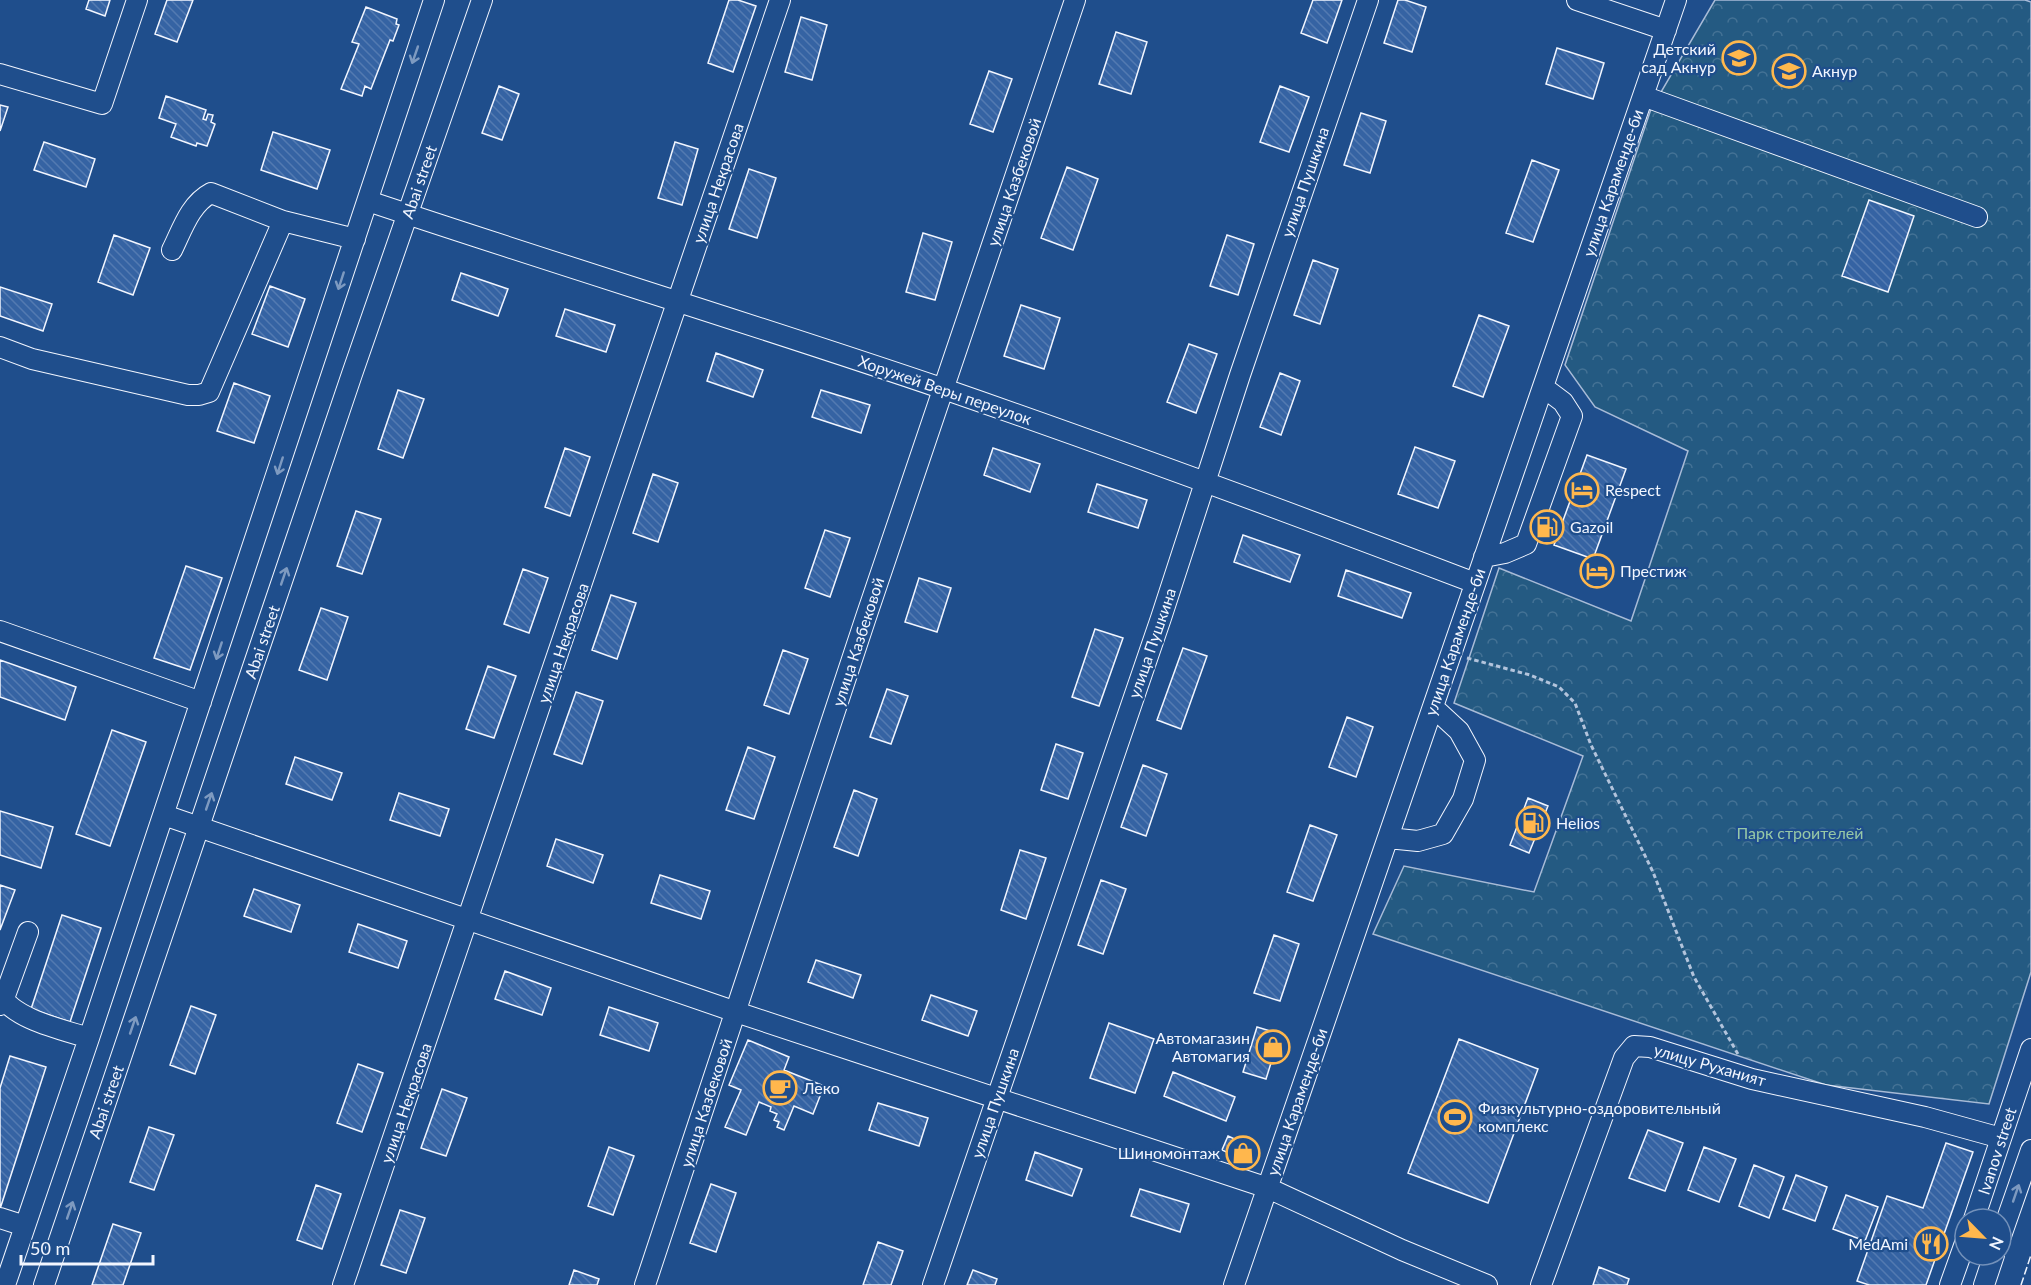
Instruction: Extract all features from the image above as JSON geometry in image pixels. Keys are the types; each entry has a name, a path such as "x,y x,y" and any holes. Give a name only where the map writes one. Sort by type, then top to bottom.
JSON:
{"street":[{"path":"0,74 102,104 136,0"},
{"path":"5,1285 164,815 434,0"},
{"name":"Abai street","path":"44,1285 482,0"},
{"name":"улица Некрасова","path":"343,1285 780,0"},
{"name":"улица Казбековой","path":"645,1285 1075,0"},
{"name":"улица Пушкина","path":"933,1285 1161,618 1368,0"},
{"path":"1577,0 1666,30"},
{"name":"улица Караменде-би","path":"1234,1285 1676,0"},
{"path":"1643,96 1977,217"},
{"path":"172,250 191,212 200,200 211,193 283,221 355,239"},
{"name":"Хоружей Веры переулок","path":"368,201 944,389 1205,481 1475,583"},
{"path":"0,347 32,359 188,396 209,392 283,221"},
{"path":"1484,557 1505,553 1526,544 1572,416 1563,402 1543,387"},
{"path":"0,631 201,702"},
{"path":"1388,838 1418,841 1443,834 1463,800 1475,760 1459,731 1433,707"},
{"path":"164,815 736,1012 1268,1188 1402,1250 1487,1285"},
{"path":"28,932 1,1000 22,1015 89,1038"},
{"name":"улицу Руханият","path":"1541,1285 1624,1058 1634,1046 1650,1047 1752,1079 1925,1117 2001,1138"},
{"name":"Ivanov street","path":"1978,1207 2031,1049"},
{"name":"Ivanov street","path":"2011,1207 2031,1150"},
{"path":"0,1218 24,1226"},
{"path":"1950,1285 1956,1267"},
{"path":"1984,1285 1990,1267"}],"path":[{"path":"1451,654 1530,675 1559,687 1575,703 1591,745 1653,872 1694,977 1752,1079"}],"green space":[{"name":"Парк строителей","path":"1715,0 2025,0 2031,2 2031,972 1989,1104 1826,1085 1373,934 1404,866 1534,892 1583,756 1454,703 1499,568 1631,621 1688,451 1595,407 1565,365 1651,109"}],"building":[{"path":"89,0 110,0 105,16 86,9"},
{"path":"167,0 193,0 177,42 155,34"},
{"path":"729,0 738,0 756,6 733,72 708,63"},
{"path":"1313,0 1342,0 1327,43 1301,33"},
{"path":"1398,0 1426,7 1412,52 1384,43"},
{"path":"366,7 397,19 396,24 399,25 393,41 390,40 371,89 365,86 362,96 341,89 359,44 352,42"},
{"path":"801,17 827,25 812,80 785,72"},
{"path":"1116,32 1147,42 1131,94 1099,84"},
{"path":"1557,48 1604,63 1593,99 1546,84"},
{"path":"989,71 1012,79 993,132 970,124"},
{"path":"499,86 519,94 502,140 482,133"},
{"path":"1280,86 1309,97 1289,152 1260,142"},
{"path":"166,96 206,110 203,119 206,120 208,114 213,115 211,122 215,124 207,146 197,143 196,146 171,137 176,124 159,118"},
{"path":"0,105 8,107 0,131"},
{"path":"1361,113 1386,121 1370,173 1344,165"},
{"path":"273,132 330,150 317,189 261,170"},
{"path":"44,142 95,159 86,187 34,170"},
{"path":"675,142 698,149 682,205 658,198"},
{"path":"1532,160 1559,170 1533,242 1506,233"},
{"path":"1067,167 1098,179 1073,250 1041,238"},
{"path":"749,169 776,178 757,238 729,229"},
{"path":"1869,200 1914,216 1888,292 1842,276"},
{"path":"923,233 952,242 935,300 906,292"},
{"path":"114,235 150,248 133,295 98,282"},
{"path":"1227,235 1254,244 1238,295 1210,286"},
{"path":"1313,260 1338,269 1320,324 1294,315"},
{"path":"461,273 508,289 498,316 452,300"},
{"path":"270,286 305,299 288,347 252,334"},
{"path":"0,287 52,304 43,331 0,316"},
{"path":"1021,305 1060,318 1044,369 1004,356"},
{"path":"565,309 615,325 606,352 556,336"},
{"path":"1479,315 1509,326 1483,397 1453,386"},
{"path":"1189,344 1217,354 1196,413 1167,402"},
{"path":"716,353 763,370 753,397 707,381"},
{"path":"1280,373 1300,381 1281,435 1260,427"},
{"path":"234,383 270,396 254,443 217,431"},
{"path":"398,390 424,399 403,458 378,449"},
{"path":"821,390 870,405 861,433 812,417"},
{"path":"1415,447 1455,461 1438,508 1398,494"},
{"path":"565,448 590,457 570,516 545,507"},
{"path":"993,448 1040,464 1030,492 984,475"},
{"path":"1587,455 1626,469 1593,559 1554,545"},
{"path":"653,474 678,483 658,542 633,533"},
{"path":"1097,484 1147,500 1138,528 1088,512"},
{"path":"356,511 381,519 362,574 337,566"},
{"path":"825,530 850,538 830,597 805,588"},
{"path":"1243,535 1300,555 1290,582 1234,562"},
{"path":"186,566 222,578 190,670 154,658"},
{"path":"523,569 548,578 529,633 504,624"},
{"path":"1346,570 1411,593 1402,618 1338,596"},
{"path":"919,578 951,588 937,632 905,622"},
{"path":"611,595 636,603 617,659 592,650"},
{"path":"321,608 348,617 327,680 299,670"},
{"path":"1095,629 1123,638 1099,706 1072,697"},
{"path":"1183,648 1207,656 1181,729 1157,720"},
{"path":"783,650 808,659 789,714 764,705"},
{"path":"0,660 76,687 65,720 0,697"},
{"path":"488,666 516,676 494,738 466,729"},
{"path":"887,689 908,696 891,744 870,737"},
{"path":"576,692 603,701 582,764 554,754"},
{"path":"1347,717 1373,727 1356,777 1329,767"},
{"path":"112,730 146,742 110,846 76,834"},
{"path":"1056,744 1083,753 1068,799 1041,790"},
{"path":"748,747 775,757 754,819 726,810"},
{"path":"295,757 342,773 332,800 286,784"},
{"path":"1143,765 1167,774 1146,836 1121,827"},
{"path":"854,790 877,799 858,856 834,847"},
{"path":"399,793 449,809 440,836 390,820"},
{"path":"1528,798 1548,806 1529,853 1510,845"},
{"path":"0,811 53,827 41,868 0,855"},
{"path":"1310,825 1337,835 1313,901 1287,892"},
{"path":"556,839 603,855 593,883 547,866"},
{"path":"1020,850 1046,858 1026,919 1001,910"},
{"path":"660,875 710,891 701,919 651,903"},
{"path":"1101,880 1126,889 1103,954 1078,945"},
{"path":"0,885 15,890 0,930"},
{"path":"254,889 300,905 291,932 244,916"},
{"path":"62,915 101,928 70,1022 31,1009"},
{"path":"358,924 407,941 398,968 349,952"},
{"path":"1274,935 1299,944 1280,1001 1254,993"},
{"path":"816,960 861,975 853,998 808,982"},
{"path":"505,971 551,988 542,1015 495,999"},
{"path":"931,995 977,1011 968,1036 922,1020"},
{"path":"191,1006 216,1015 195,1074 170,1065"},
{"path":"609,1007 658,1023 649,1051 600,1035"},
{"path":"1109,1023 1154,1039 1135,1093 1090,1078"},
{"path":"1257,1027 1280,1034 1266,1079 1243,1072"},
{"path":"1459,1039 1538,1069 1488,1203 1408,1173"},
{"name":"Леко","path":"748,1040 789,1057 784,1070 824,1086 813,1114 794,1106 784,1130 777,1127 779,1122 774,1120 777,1114 770,1111 771,1107 759,1102 746,1135 725,1127 741,1090 729,1085"},
{"path":"10,1056 46,1067 0,1209 0,1088"},
{"path":"358,1064 383,1073 362,1132 337,1123"},
{"path":"1173,1072 1235,1097 1226,1121 1164,1096"},
{"path":"442,1089 467,1098 446,1156 421,1148"},
{"path":"878,1103 928,1118 919,1146 869,1130"},
{"path":"149,1127 174,1135 154,1190 130,1182"},
{"path":"1648,1130 1683,1143 1665,1191 1629,1178"},
{"path":"1228,1136 1252,1147 1245,1161 1222,1150"},
{"path":"1946,1143 1973,1152 1926,1285 1869,1285 1857,1281 1887,1196 1923,1208"},
{"path":"609,1147 634,1156 613,1215 588,1206"},
{"path":"1704,1147 1736,1159 1719,1202 1688,1190"},
{"path":"1035,1152 1082,1169 1072,1196 1026,1180"},
{"path":"1754,1165 1784,1177 1769,1218 1739,1206"},
{"path":"1796,1175 1827,1187 1815,1221 1783,1209"},
{"path":"711,1184 736,1193 716,1252 690,1243"},
{"path":"316,1185 341,1194 322,1249 297,1240"},
{"path":"1140,1189 1189,1204 1180,1232 1131,1216"},
{"path":"1846,1195 1878,1207 1865,1241 1833,1229"},
{"path":"400,1210 425,1218 406,1273 381,1265"},
{"path":"113,1224 141,1233 123,1285 92,1285"},
{"path":"878,1242 903,1251 891,1285 863,1285"},
{"path":"1599,1267 1629,1279 1627,1285 1593,1285"},
{"path":"574,1270 599,1279 597,1285 569,1285"},
{"path":"973,1270 997,1279 995,1285 967,1285"}],"fence":[{"path":"2021,1285 2031,1255"}],"place":[{"name":"Детский сад Акнур","path":"1739,58"},
{"name":"Акнур","path":"1789,71"},
{"name":"Respect","path":"1582,490"},
{"name":"Gazoil","path":"1547,527"},
{"name":"Престиж","path":"1597,571"},
{"name":"Helios","path":"1533,823"},
{"name":"Автомагазин Автомагия","path":"1273,1047"},
{"name":"Леко","path":"780,1088"},
{"name":"Физкультурно-оздоровительный комплекс","path":"1455,1117"},
{"name":"Шиномонтаж","path":"1243,1153"},
{"name":"MedAmi","path":"1931,1244"}]}
